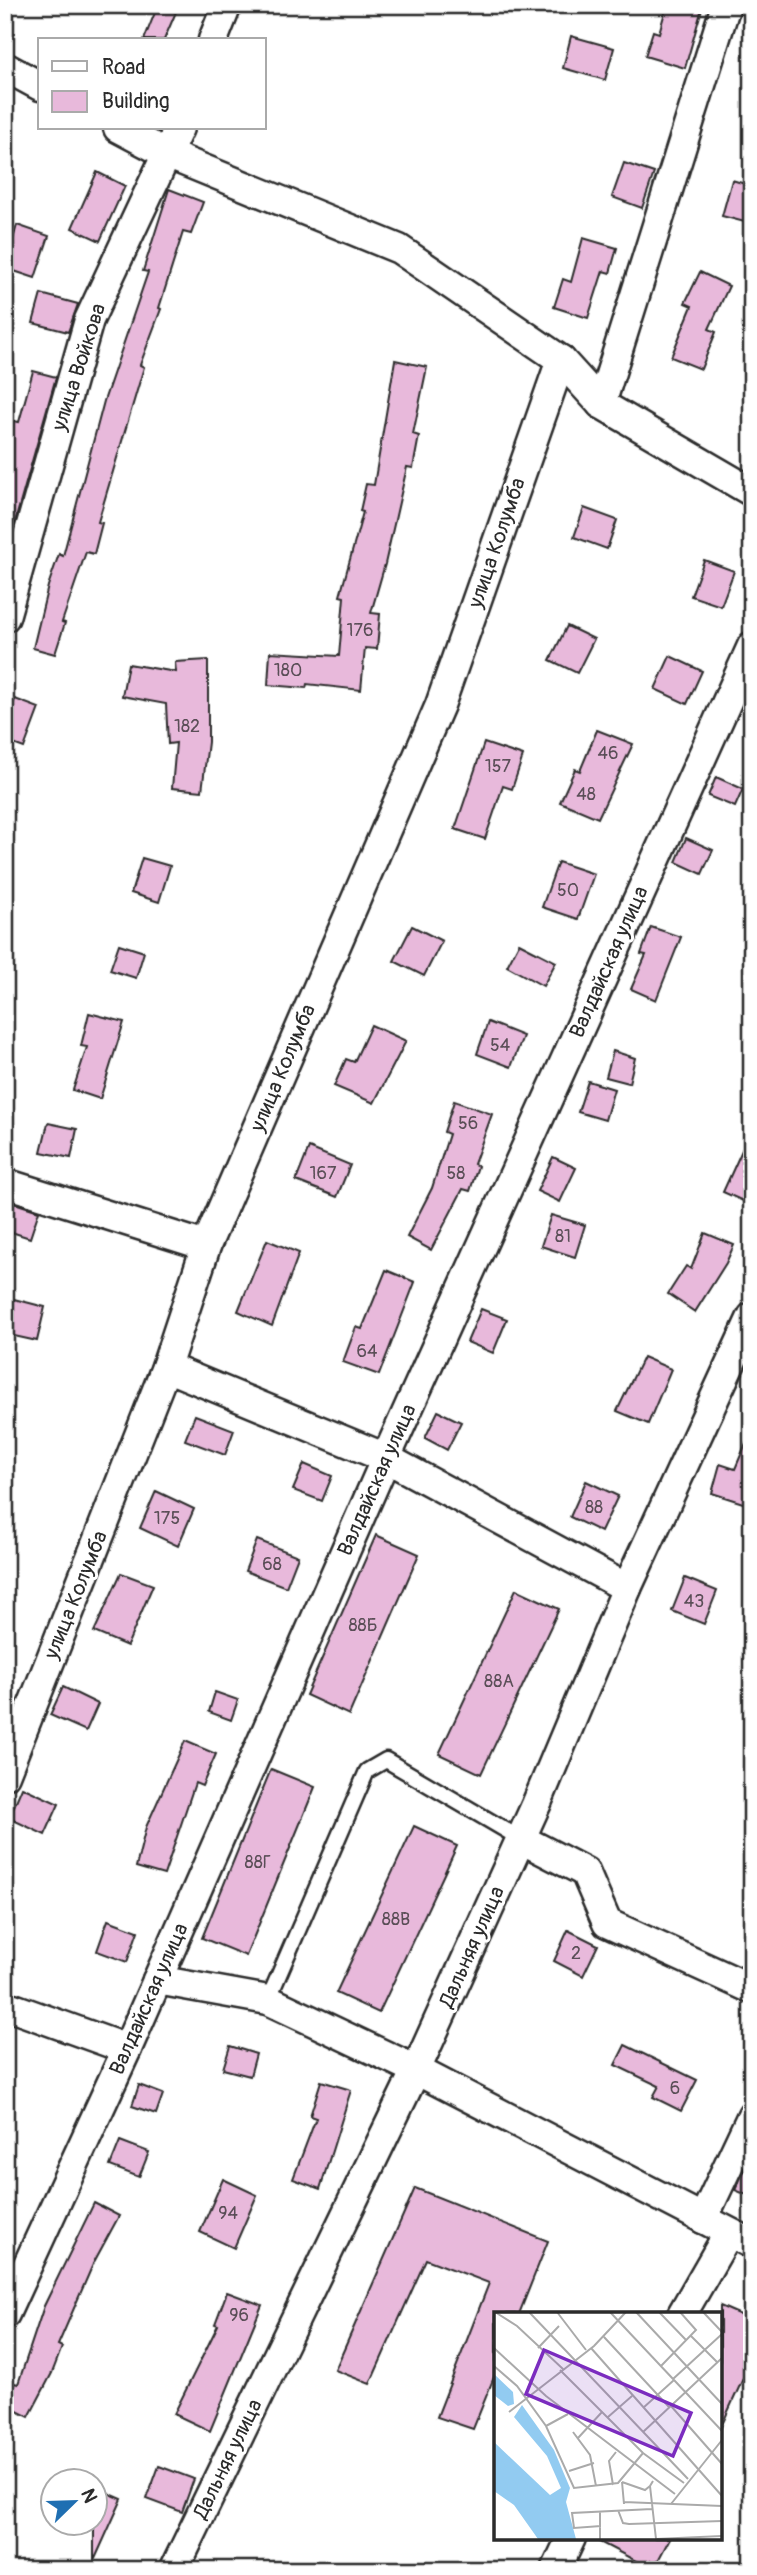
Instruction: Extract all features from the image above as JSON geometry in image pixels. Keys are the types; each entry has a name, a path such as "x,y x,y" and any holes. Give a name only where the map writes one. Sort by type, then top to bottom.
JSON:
{"street":[{"path":"214,38 227,5"},
{"path":"601,404 726,5"},
{"path":"5,67 38,85"},
{"path":"122,130 169,155 399,249 561,360 601,404 752,492"},
{"name":"улица Войкова","path":"5,617 89,320 179,130"},
{"name":"улица Колумба","path":"5,1775 166,1367 206,1246 440,705 561,360"},
{"name":"Валдайская улица","path":"5,2314 158,1980 386,1458 752,646"},
{"path":"5,1183 206,1246"},
{"name":"Дальняя улица","path":"174,2570 416,2070 521,1839 627,1588 752,1317"},
{"path":"166,1367 386,1458 627,1588"},
{"path":"521,1839 585,1872 607,1923 752,1989"},
{"path":"158,1980 268,2000 416,2070 740,2239 684,2312"},
{"path":"5,2005 127,2049"},
{"path":"703,2219 752,2115"},
{"path":"556,2570 570,2540"}],"lane":[{"path":"268,2000 367,1771 386,1760 521,1839"}],"building":[{"path":"158,5 179,5 165,38 145,38"},
{"path":"667,5 703,5 685,68 645,56 653,31 659,33"},
{"path":"571,36 614,48 605,80 563,68"},
{"path":"624,163 654,173 642,208 612,197"},
{"path":"97,172 125,186 100,241 72,228"},
{"path":"732,180 752,186 752,224 722,216"},
{"path":"169,189 203,202 191,234 183,232 159,308 161,309 140,365 144,367 98,522 102,523 94,554 86,552 62,622 65,623 55,654 33,648 48,586 59,554 63,556 104,401 148,272 143,271"},
{"path":"17,225 49,236 35,278 5,268"},
{"path":"583,238 617,248 610,273 603,271 588,318 554,307 563,279 571,282"},
{"path":"700,272 729,286 709,329 716,332 701,369 671,357 692,306 685,303"},
{"path":"41,294 78,304 68,332 33,323"},
{"path":"395,360 427,367 413,434 419,436 413,468 407,467 371,613 380,614 377,649 365,648 361,690 307,684 306,688 268,685 270,652 339,656 344,597 340,596 363,512 360,511 366,484 374,485"},
{"path":"33,371 56,377 12,532 5,532 5,450 13,421 19,422"},
{"path":"584,508 617,520 607,549 574,537"},
{"path":"704,560 734,571 721,606 691,596"},
{"path":"567,626 594,639 577,673 550,660"},
{"path":"670,656 702,671 687,704 655,689"},
{"path":"208,660 208,742 202,791 172,788 176,743 168,744 166,704 122,696 128,664 176,672 175,662"},
{"path":"15,699 39,708 24,748 5,741 5,723"},
{"path":"597,730 633,744 598,818 560,802 575,769 580,771"},
{"path":"484,743 523,756 512,789 503,786 485,839 455,829"},
{"path":"716,777 743,789 735,807 708,796"},
{"path":"686,838 713,850 702,874 676,862"},
{"path":"142,858 170,866 159,902 131,893"},
{"path":"558,862 594,874 578,919 542,907"},
{"path":"412,926 442,941 424,976 394,961"},
{"path":"651,927 681,937 656,1000 631,989 646,955 641,954"},
{"path":"519,943 556,962 543,986 507,966"},
{"path":"119,944 144,952 136,978 110,970"},
{"path":"89,1013 124,1022 100,1099 73,1090 87,1047 81,1046"},
{"path":"488,1022 523,1036 511,1067 477,1054"},
{"path":"371,1025 406,1041 374,1103 334,1086 346,1059 354,1062"},
{"path":"613,1051 635,1058 629,1083 606,1077"},
{"path":"588,1081 614,1089 605,1120 578,1112"},
{"path":"454,1101 492,1114 474,1164 478,1166 470,1191 463,1189 431,1250 407,1237 432,1188 449,1134 444,1132"},
{"path":"48,1123 77,1129 71,1158 41,1152"},
{"path":"752,1128 752,1205 723,1192"},
{"path":"309,1148 350,1165 337,1197 296,1181"},
{"path":"553,1157 576,1168 560,1202 537,1191"},
{"path":"5,1200 39,1211 30,1238 5,1230"},
{"path":"551,1215 585,1225 575,1257 541,1246"},
{"path":"705,1233 734,1245 726,1263 695,1312 668,1294 686,1266 691,1269"},
{"path":"267,1240 299,1253 272,1326 238,1311"},
{"path":"386,1270 415,1282 379,1375 343,1362 356,1327 362,1329"},
{"path":"10,1298 45,1307 37,1341 5,1334"},
{"path":"481,1309 507,1319 493,1353 467,1342"},
{"path":"643,1357 671,1369 648,1424 617,1411"},
{"path":"438,1411 461,1422 447,1450 425,1438"},
{"path":"195,1415 234,1430 225,1455 185,1440"},
{"path":"752,1429 752,1483 746,1504 712,1493 720,1464 735,1469"},
{"path":"304,1464 332,1476 322,1501 293,1490"},
{"path":"586,1481 618,1496 601,1532 570,1517"},
{"path":"156,1491 194,1509 178,1546 140,1528"},
{"path":"376,1535 419,1554 349,1715 306,1695"},
{"path":"257,1540 298,1556 286,1587 245,1571"},
{"path":"121,1573 153,1585 127,1646 94,1632"},
{"path":"685,1578 717,1591 704,1624 672,1611"},
{"path":"516,1589 559,1609 481,1774 439,1754"},
{"path":"63,1687 98,1704 86,1731 50,1715"},
{"path":"215,1692 238,1700 231,1720 209,1712"},
{"path":"185,1741 216,1754 202,1786 195,1783 164,1875 136,1867 146,1827"},
{"path":"271,1769 315,1787 246,1956 202,1938"},
{"path":"22,1787 59,1804 45,1835 9,1818"},
{"path":"414,1826 457,1846 379,2013 336,1993"},
{"path":"108,1920 138,1931 127,1962 97,1951"},
{"path":"568,1930 598,1945 583,1976 554,1961"},
{"path":"625,2045 697,2080 681,2111 653,2097 659,2086 615,2065"},
{"path":"230,2046 256,2054 250,2076 223,2069"},
{"path":"321,2081 351,2090 320,2189 293,2179 316,2118 310,2116"},
{"path":"139,2085 163,2094 156,2114 132,2106"},
{"path":"120,2141 149,2152 139,2177 110,2166"},
{"path":"752,2155 752,2197 735,2190"},
{"path":"223,2179 257,2195 234,2248 200,2232"},
{"path":"415,2188 548,2241 520,2312 494,2312 494,2377 473,2429 437,2417 489,2283 426,2259 370,2384 335,2370"},
{"path":"94,2203 119,2216 94,2262 58,2345 62,2347 52,2373 29,2417 5,2405 5,2401 14,2383 18,2384 44,2306"},
{"path":"227,2292 262,2305 210,2431 174,2414 218,2325 215,2324"},
{"path":"720,2306 752,2320 752,2359 722,2425 722,2312"},
{"path":"159,2466 194,2479 182,2512 147,2499"},
{"path":"108,2493 122,2499 108,2530"},
{"path":"94,2536 105,2536 94,2561"},
{"path":"596,2540 669,2540 653,2570"}]}
